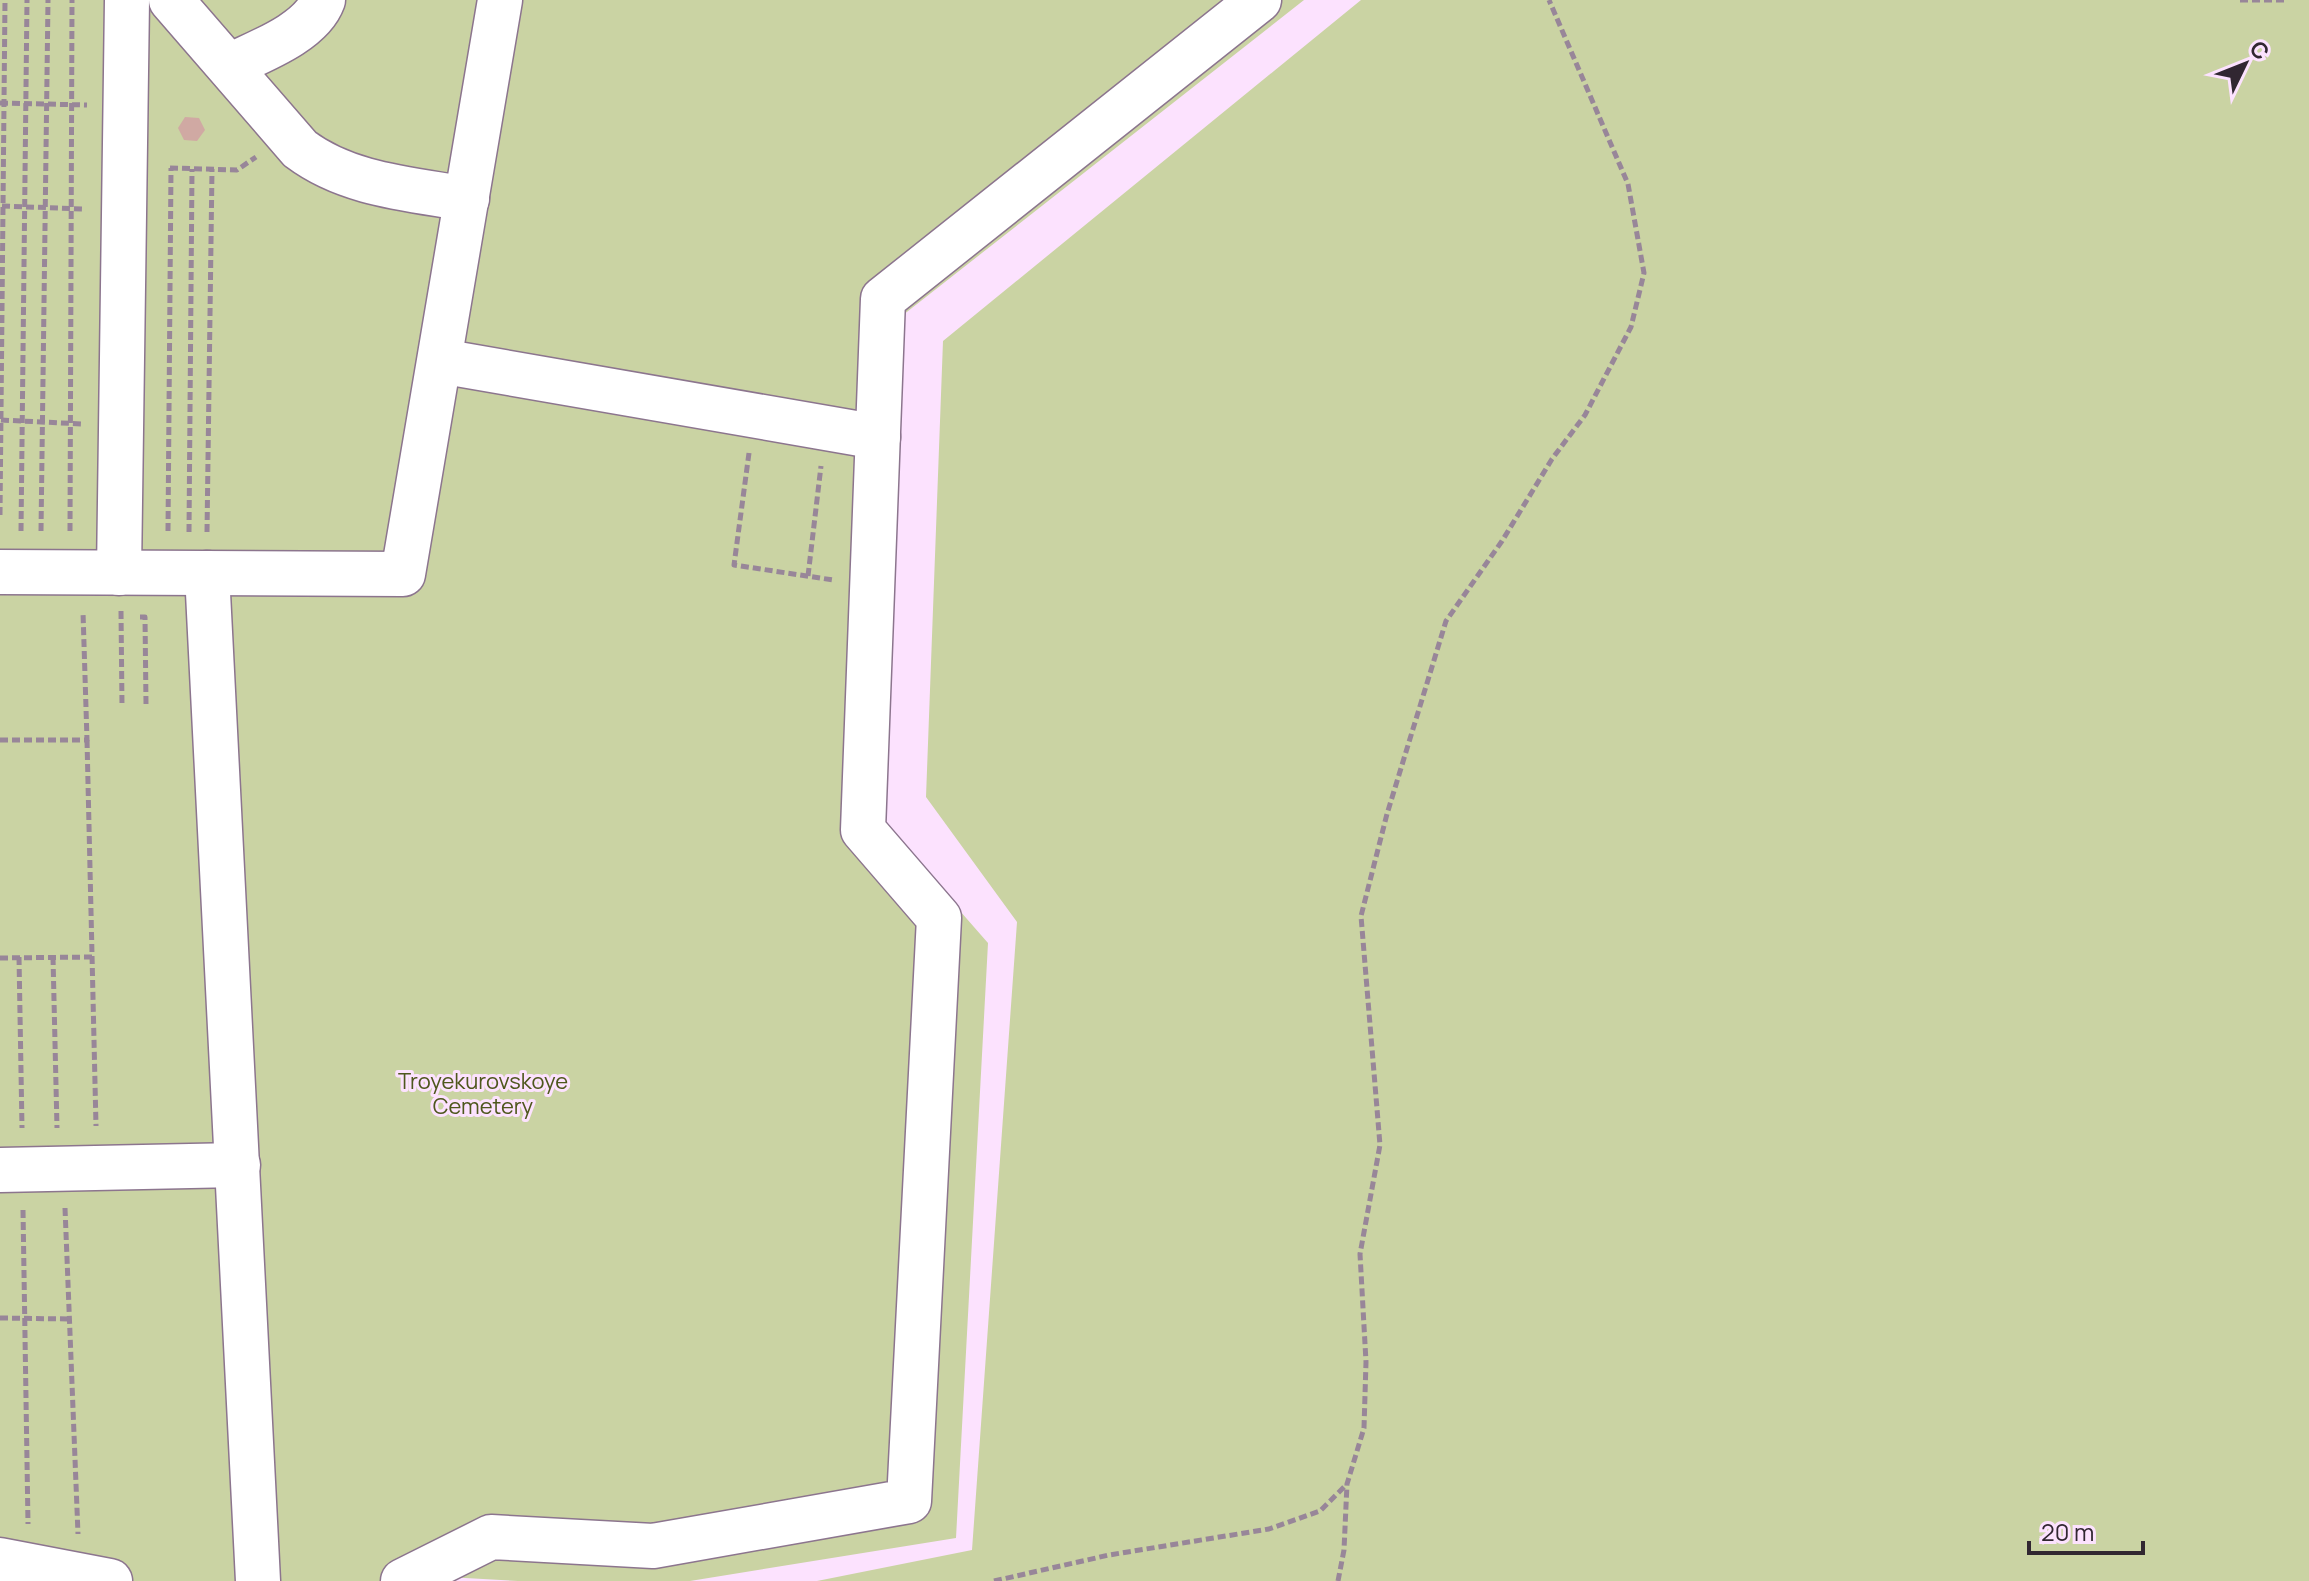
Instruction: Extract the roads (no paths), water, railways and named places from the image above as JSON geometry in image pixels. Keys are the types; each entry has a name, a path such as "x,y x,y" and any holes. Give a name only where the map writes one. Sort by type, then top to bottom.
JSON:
{"lane":[{"path":"127,0 122,425 55,572 403,574 500,0"},
{"path":"171,0 289,136 314,159 366,181 467,199"},
{"path":"229,66 288,36 319,9 323,0"},
{"path":"403,1581 491,1537 653,1546 909,1501 939,918 863,830 883,299 1259,0"},
{"path":"440,361 878,437"},
{"path":"188,573 238,1165 258,1581"},
{"path":"48,1169 238,1165"},
{"path":"14,1563 95,1578"}],"park label":[{"name":"Troyekurovskoye Cemetery","path":"483,1094"}]}
